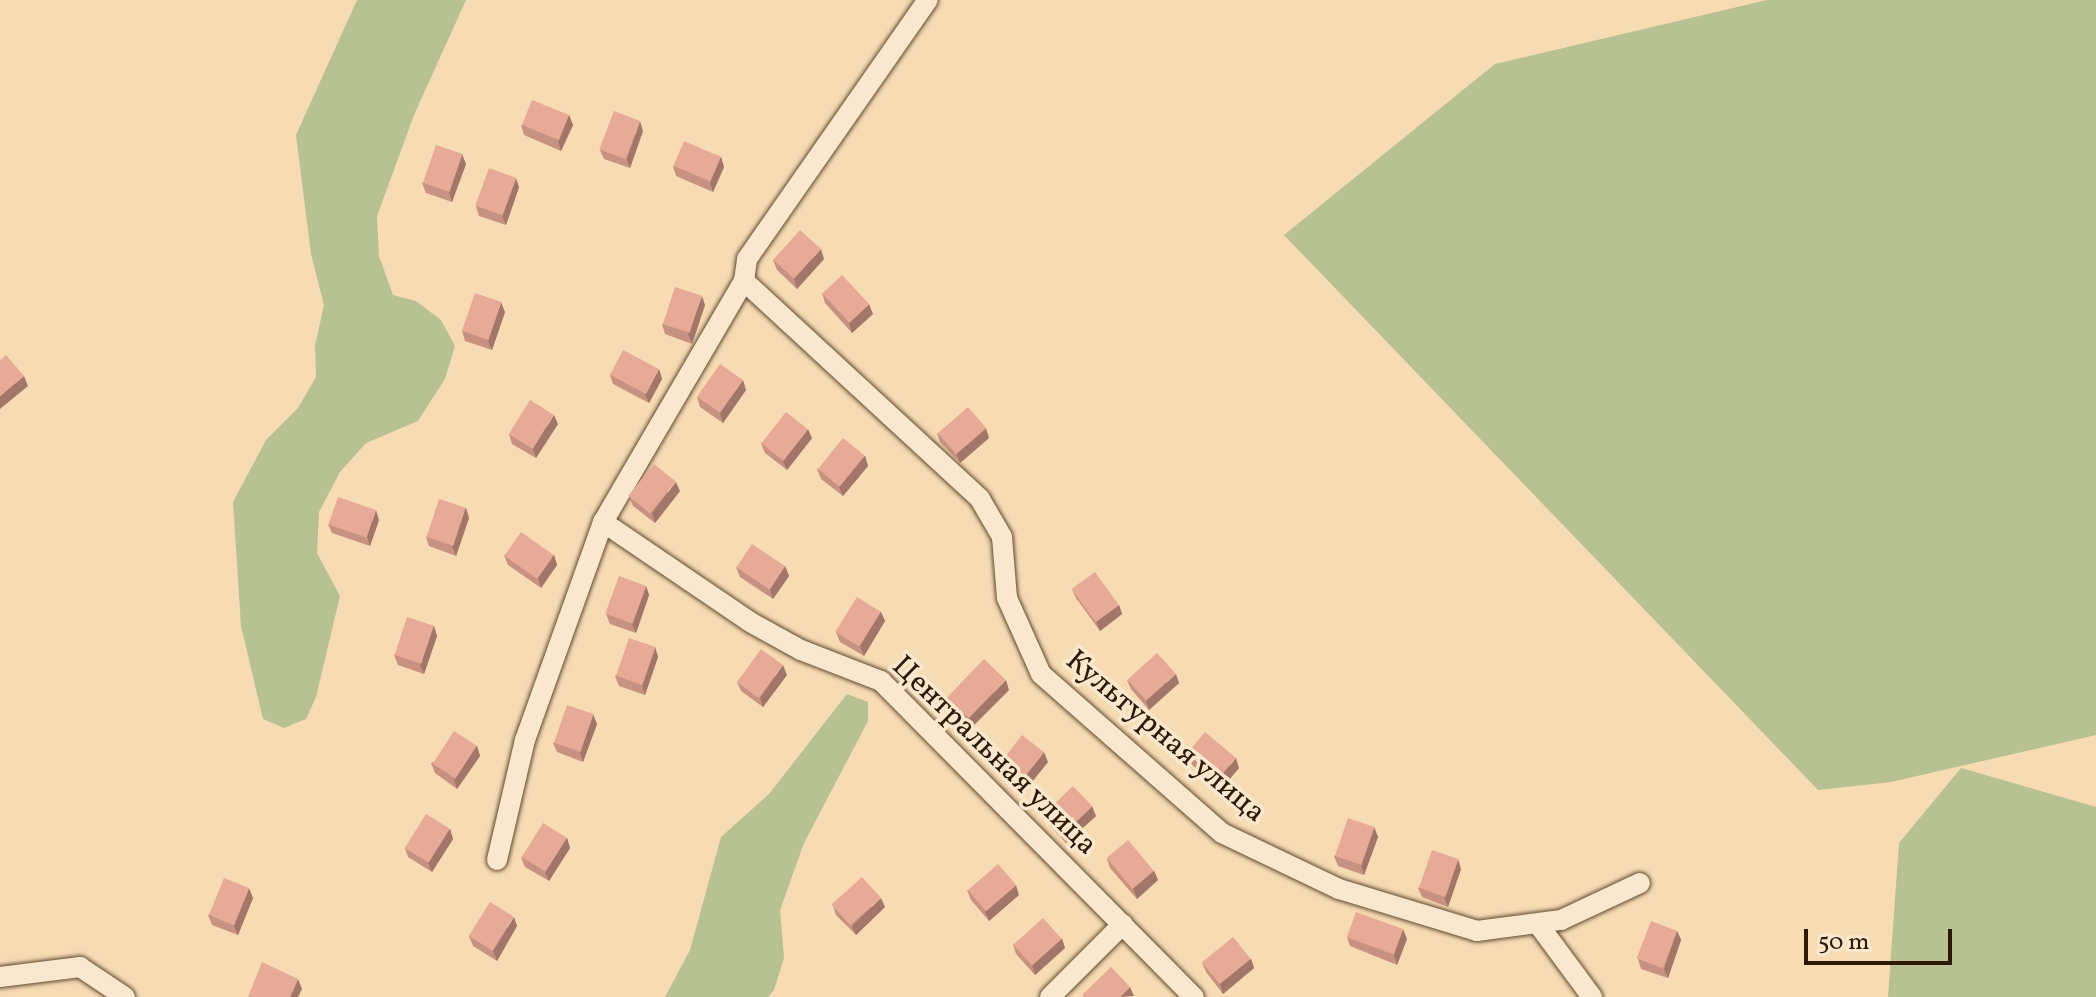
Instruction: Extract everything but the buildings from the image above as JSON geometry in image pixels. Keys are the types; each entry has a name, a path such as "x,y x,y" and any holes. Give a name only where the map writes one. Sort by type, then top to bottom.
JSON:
{"street":[{"path":"497,860 525,740 603,522 744,281 752,251 928,0"},
{"name":"Культурная улица","path":"744,281 980,499 1002,537 1007,598 1041,674 1222,833 1339,889 1477,931 1538,924 1592,908 1640,883"},
{"name":"Центральная улица","path":"603,522 750,622 801,650 881,681 1194,997"},
{"path":"1050,997 1123,924"},
{"path":"1538,924 1592,997"},
{"path":"0,977 80,967 125,997"}],"green space":[{"path":"357,0 466,0 414,115 377,216 379,256 393,295 416,301 441,320 455,346 445,379 418,421 366,443 340,472 319,512 317,553 340,596 316,697 306,719 284,728 263,719 241,626 233,502 266,440 298,408 316,377 315,346 324,305 311,254 296,135"},
{"path":"1767,0 2096,0 2096,735 1891,782 1818,790 1284,235 1495,64"},
{"path":"847,694 868,702 868,721 804,843 780,910 784,958 774,990 768,997 665,997 690,950 721,837 769,794"},
{"path":"1961,768 2096,807 2096,997 1888,997 1899,843"}]}
